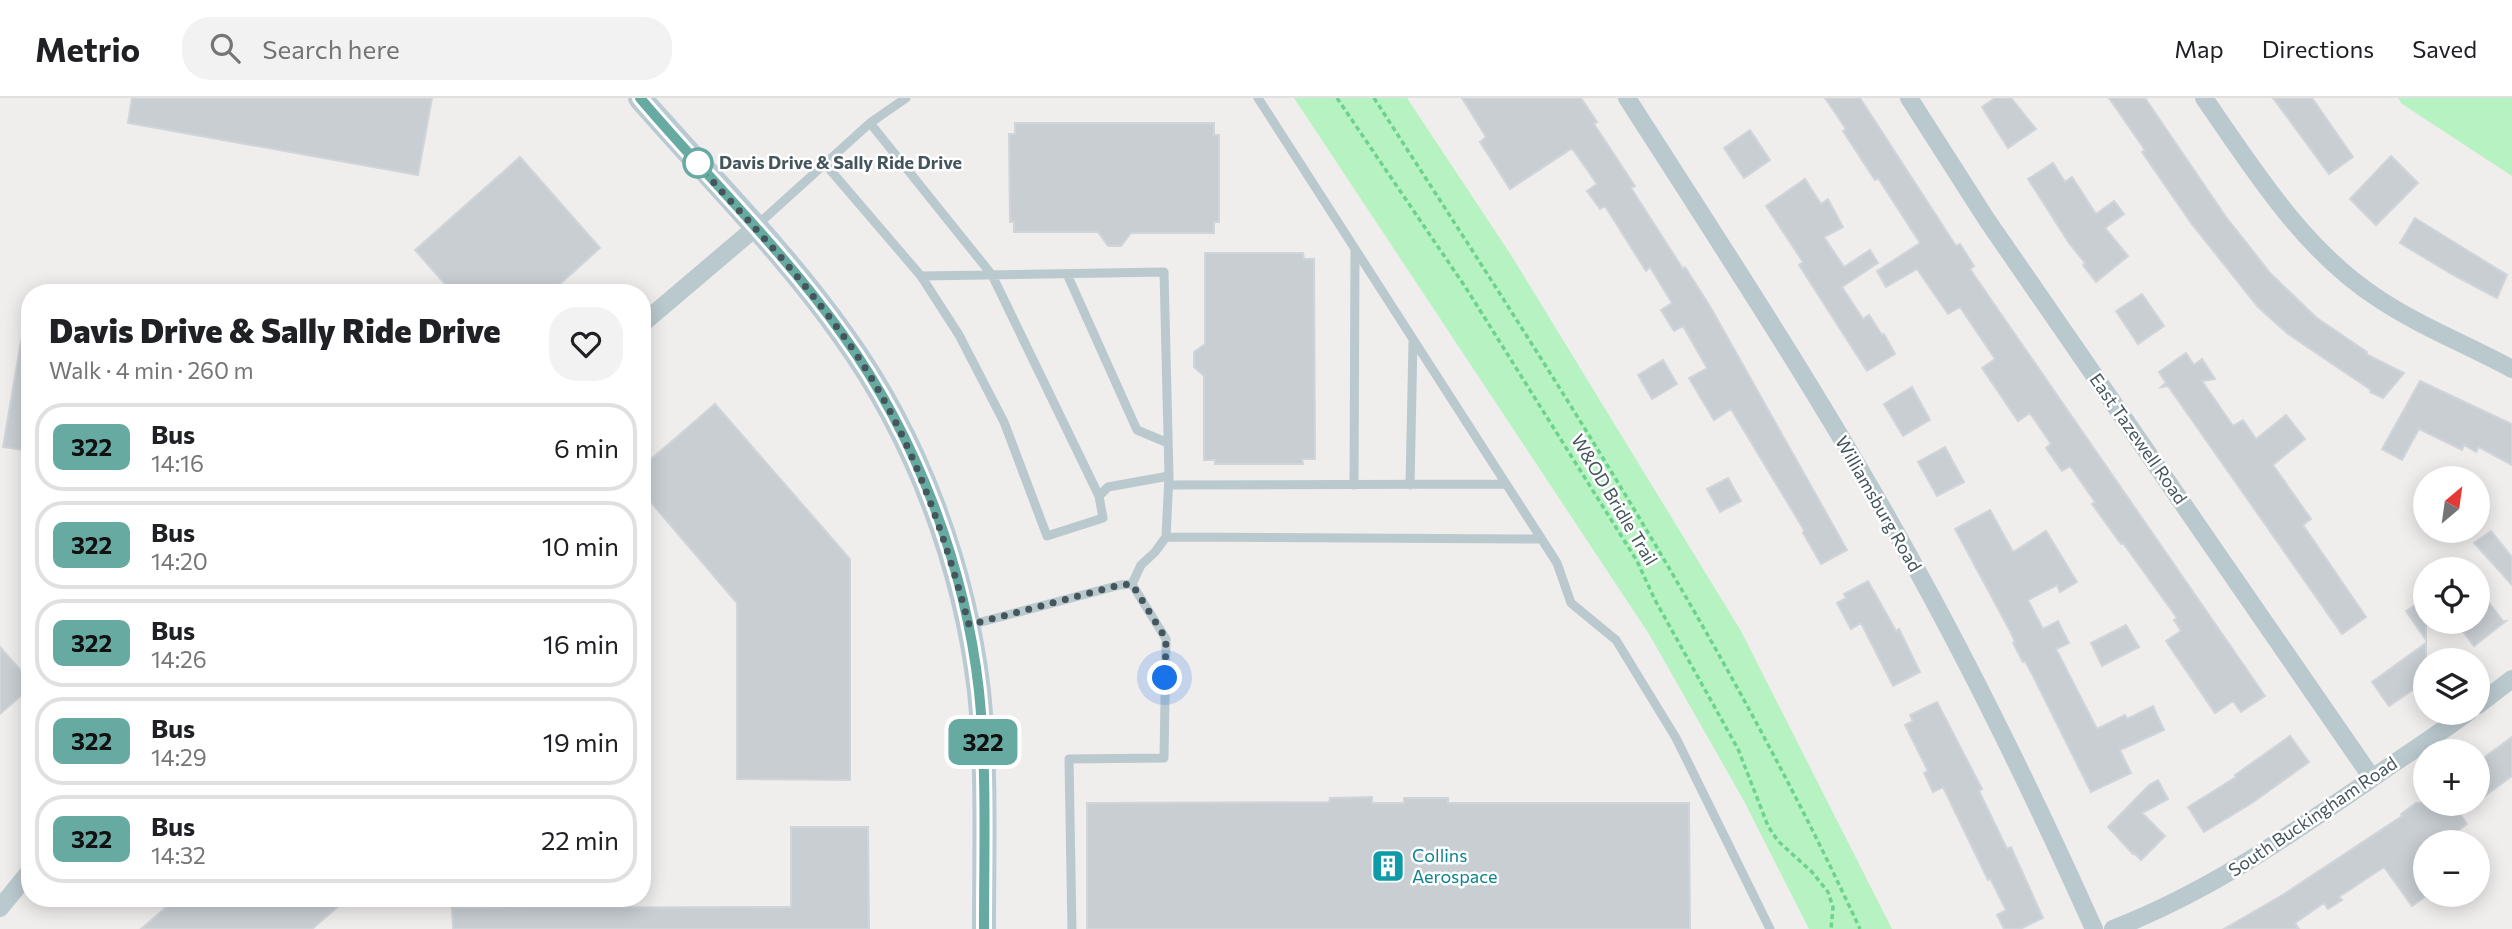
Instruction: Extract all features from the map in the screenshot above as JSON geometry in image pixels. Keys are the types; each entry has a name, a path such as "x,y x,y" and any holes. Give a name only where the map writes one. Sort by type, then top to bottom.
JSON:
{"street":[{"path":"640,98 755,228 843,335 897,424 936,514 969,625 983,739 984,929"},
{"name":"Williamsburg Road","path":"1627,98 1803,374 1908,554 2018,764 2094,929"},
{"name":"East Tazewell Road","path":"1909,98 1987,220 2372,778"},
{"path":"2204,98 2256,173 2307,237 2332,263 2379,300 2512,369"},
{"path":"651,316 755,228"},
{"path":"2490,696 2512,679"},
{"name":"South Buckingham Road","path":"2113,929 2178,901 2233,872 2449,725"},
{"path":"0,908 21,882"}],"lane":[{"path":"755,228 870,123 906,98"},
{"path":"1258,98 1557,564 1571,603 1616,640 1676,738 1770,929"},
{"path":"826,165 921,276 959,335 1004,422 1047,536 1103,518 1099,496 992,275 870,123"},
{"path":"1354,485 1355,249"},
{"path":"921,276 1164,272 1169,481 1166,537 1141,565 1132,584"},
{"path":"1067,274 1138,430 1168,443"},
{"path":"1410,485 1413,340"},
{"path":"1099,496 1108,487 1169,481 1354,485 1506,484"},
{"path":"1166,537 1541,539"},
{"path":"969,625 1132,584"},
{"path":"1072,929 1069,759 1164,758 1166,639 1132,584"}],"path":[{"name":"W&OD Bridle Trail","path":"1337,98 1466,288 1637,561 1738,749 1768,826 1778,841 1813,873 1828,892 1833,908 1831,929"},
{"path":"1374,98 1582,421 1679,583 1774,755 1860,929"}],"green space":[{"path":"1294,98 1407,98 1511,255 1741,631 1892,929 1809,929 1744,801 1649,634"},
{"path":"2398,98 2512,98 2512,176 2402,104"}],"building":[{"path":"132,98 432,98 418,175 128,123"},
{"path":"1462,98 1581,98 1597,122 1594,124 1635,186 1631,188 1711,308 1847,550 1821,564 1803,533 1804,530 1731,409 1714,420 1689,378 1707,368 1683,326 1674,331 1661,310 1672,303 1650,267 1646,271 1605,206 1600,209 1587,191 1597,184 1574,151 1571,149 1510,189 1480,142 1486,137"},
{"path":"1825,98 1860,98 1956,246 1960,244 1974,266 1970,269 2265,696 2241,712 2233,701 2215,713 2166,641 2181,631 2174,620 2177,618 2092,504 2095,502 2070,466 2062,471 2046,448 2051,444 2030,413 2018,421 1982,368 1995,359 1960,307 1948,314 1917,269 1886,287 1877,271 1920,243 1878,178 1875,180"},
{"path":"1995,98 2011,98 2036,129 2008,148 1982,107"},
{"path":"2109,98 2145,98 2226,217 2271,274 2317,318 2367,352 2366,354 2404,373 2383,398 2370,392 2371,390 2288,334 2258,307 2191,223"},
{"path":"2273,98 2312,98 2353,157 2329,174"},
{"path":"1015,123 1214,123 1214,135 1219,135 1219,222 1214,222 1214,233 1131,233 1121,246 1108,246 1098,232 1014,232 1014,222 1010,222 1009,134 1015,134"},
{"path":"1750,130 1770,160 1744,178 1724,148"},
{"path":"2391,156 2418,183 2376,225 2350,199"},
{"path":"520,157 600,248 560,284 445,284 415,250"},
{"path":"2053,163 2065,182 2072,177 2096,214 2114,201 2124,214 2105,228 2128,256 2096,282 2028,179"},
{"path":"1805,179 1821,204 1828,199 1843,227 1824,237 1844,267 1870,250 1878,263 1842,287 1863,319 1869,315 1895,354 1867,371 1799,265 1803,262 1766,206"},
{"path":"2415,218 2507,275 2497,298 2400,243"},
{"path":"1205,253 1303,253 1304,259 1314,259 1315,459 1302,459 1303,464 1215,464 1215,460 1204,460 1204,376 1194,367 1194,352 1205,344"},
{"path":"2142,294 2164,326 2138,344 2116,311"},
{"path":"21,341 21,450 3,447"},
{"path":"2186,353 2194,365 2202,359 2215,379 2202,381 2233,426 2243,420 2256,439 2286,415 2305,439 2273,465 2311,519 2303,525 2366,617 2342,634 2168,386 2161,387 2166,383 2159,372"},
{"path":"1663,360 1677,384 1652,399 1638,375"},
{"path":"2420,381 2512,424 2512,465 2479,447 2476,452 2464,445 2462,450 2419,429 2402,460 2382,449"},
{"path":"1912,387 1930,420 1903,436 1884,404"},
{"path":"715,404 850,559 850,780 737,779 737,603 651,503 651,459"},
{"path":"1945,447 1964,482 1937,496 1918,462"},
{"path":"1728,478 1741,501 1720,512 1707,489"},
{"path":"1990,510 2013,552 2046,531 2077,582 2060,592 2057,585 2028,600 2043,629 2058,621 2069,643 2056,649 2097,729 2125,715 2127,719 2153,706 2164,730 2120,750 2131,773 2091,792 1955,529"},
{"path":"2490,532 2512,557 2512,585 2490,561 2490,557 2487,557 2474,543 2490,543"},
{"path":"1868,581 1896,631 1899,629 1920,672 1893,686 1861,623 1851,629 1837,603 1846,598 1844,594"},
{"path":"2490,604 2503,621 2506,621 2490,634"},
{"path":"2413,606 2413,621 2406,611"},
{"path":"2126,625 2139,647 2102,666 2091,643"},
{"path":"2465,634 2489,634 2474,646"},
{"path":"0,647 21,671 21,696 0,714"},
{"path":"2413,652 2413,690 2389,706 2372,682"},
{"path":"1937,702 1982,789 1979,791 2007,849 2011,847 2043,918 2020,929 2004,929 1997,915 2006,910 1990,878 1988,880 1943,787 1933,792 1924,773 1928,771 1905,725 1913,721 1910,715"},
{"path":"2290,736 2309,762 2252,803 2204,832 2188,807 2236,777 2235,775"},
{"path":"2512,737 2512,776 2490,792 2490,753"},
{"path":"2158,780 2168,799 2142,813 2165,836 2141,860 2108,827 2149,785"},
{"name":"Collins Aerospace","path":"1372,797 1372,803 1404,803 1404,798 1448,798 1448,803 1689,803 1690,929 1087,929 1087,803 1329,802 1330,798"},
{"path":"2413,805 2413,816 2461,816 2467,824 2459,830 2413,830 2412,906 2384,867 2339,897 2342,900 2328,909 2324,903 2295,923 2299,929 2224,929 2284,894 2402,816 2401,814"},
{"path":"791,827 868,827 869,929 453,929 452,908 791,907"},
{"path":"167,907 338,907 312,929 141,929"}],"bus line":[{"name":"322","path":"640,98 810,292 843,335 886,403 918,468 956,576 969,625 979,691 983,739 984,929"}],"place":[{"name":"Davis Drive & Sally Ride Drive","path":"698,163"},
{"name":"Collins Aerospace","path":"1388,866"}],"route":[{"path":"698,163 810,292 843,335 874,383 918,468 936,514 969,625 1132,584 1166,639 1165,678"}]}
